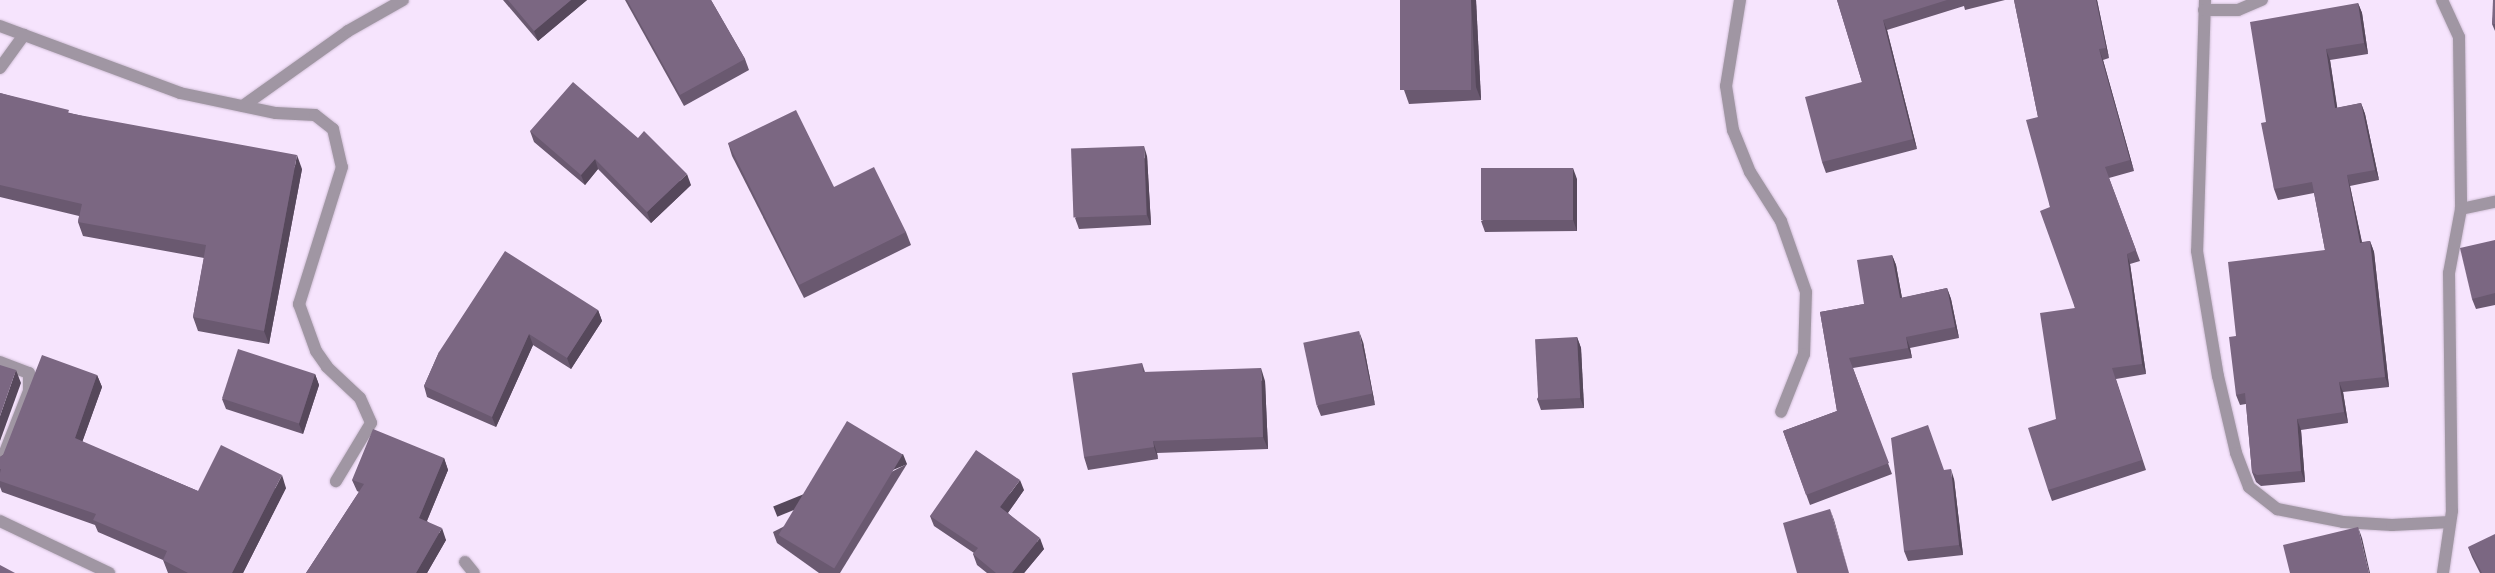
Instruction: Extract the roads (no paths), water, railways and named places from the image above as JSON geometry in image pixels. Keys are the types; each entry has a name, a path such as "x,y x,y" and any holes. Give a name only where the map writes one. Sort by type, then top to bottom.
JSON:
{"street":[{"path":"243,106 348,31 403,0"},
{"path":"1740,0 1726,86 1732,130 1750,172 1781,221 1806,292 1804,354 1781,412"},
{"path":"2262,0 2238,10 2204,5 2197,251 2218,376 2236,454 2249,487 2277,509 2343,522 2392,525 2450,522"},
{"path":"2442,0 2459,37 2461,209 2449,272 2450,522 2443,573"},
{"path":"0,26 180,93 276,113 314,115 333,129 342,167 299,304 316,351 327,367 360,398 371,423 336,481"},
{"path":"0,68 24,35"},
{"path":"2461,209 2495,202"},
{"path":"0,362 28,373 29,391 0,466"},
{"path":"0,521 109,573"},
{"path":"77,557 83,573"},
{"path":"465,562 474,573"}]}
